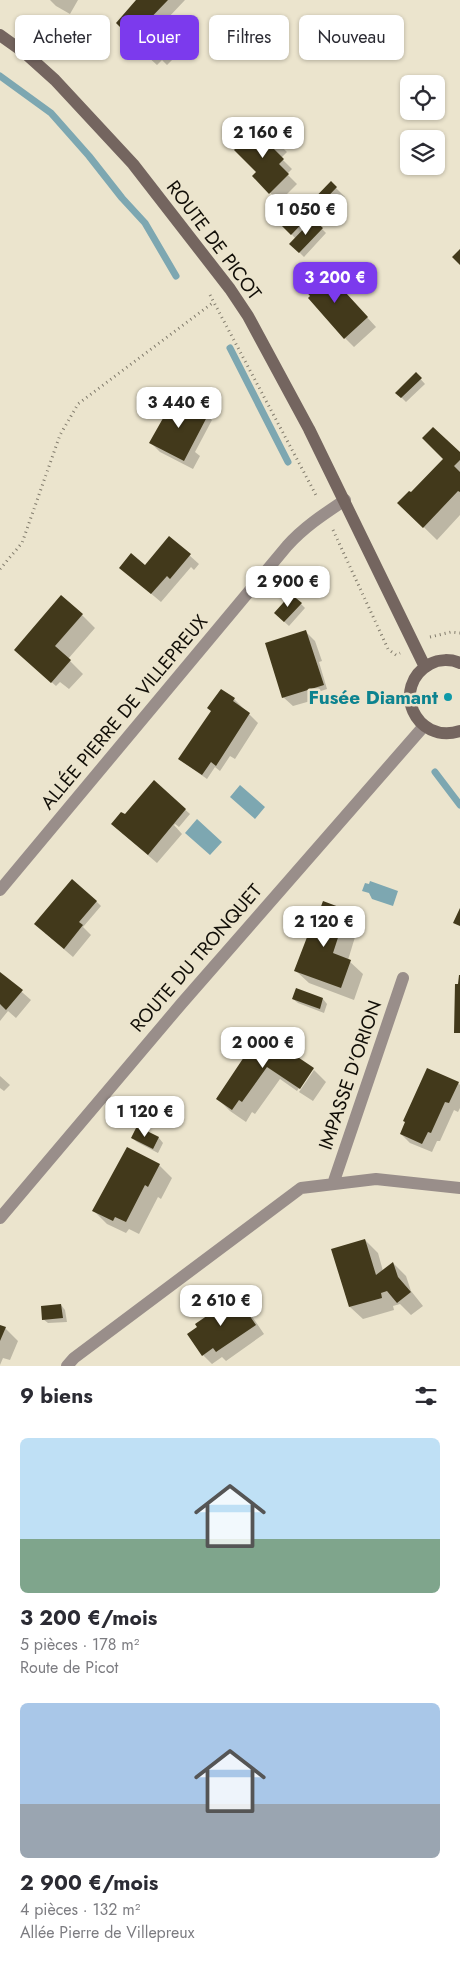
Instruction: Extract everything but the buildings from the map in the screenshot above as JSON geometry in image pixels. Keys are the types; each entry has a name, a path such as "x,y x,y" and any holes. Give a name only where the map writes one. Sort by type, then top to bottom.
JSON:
{"main road":[{"name":"ROUTE DE PICOT","path":"0,35 25,52 55,80 133,164 230,289 253,325 309,429 425,667"},
{"path":"460,663 445,660 434,662 425,667 417,675 412,685 410,696 416,718 424,726 442,734 460,731"}],"street":[{"name":"ALLÉE PIERRE DE VILLEPREUX","path":"0,890 292,541 320,516 345,500"},
{"name":"ROUTE DU TRONQUET","path":"0,1218 182,1002 424,726"},
{"name":"IMPASSE D'ORION","path":"333,1184 403,978"},
{"path":"67,1366 74,1358 301,1188 376,1179 460,1188"}],"path":[{"path":"209,294 314,492"},
{"path":"0,569 22,543 60,435 78,404 214,302"}],"water":[{"path":"240,785 265,807 255,819 230,797"},
{"path":"197,819 222,842 210,855 185,833"},
{"path":"370,881 398,891 393,906 372,899 369,893 362,891 365,883 369,884"}],"waterway":[{"path":"0,76 51,113 89,156 122,198 145,223 176,276"},
{"path":"230,348 288,462"},
{"path":"435,772 460,805"}],"place":[{"name":"Fusée Diamant","path":"448,697"}]}
